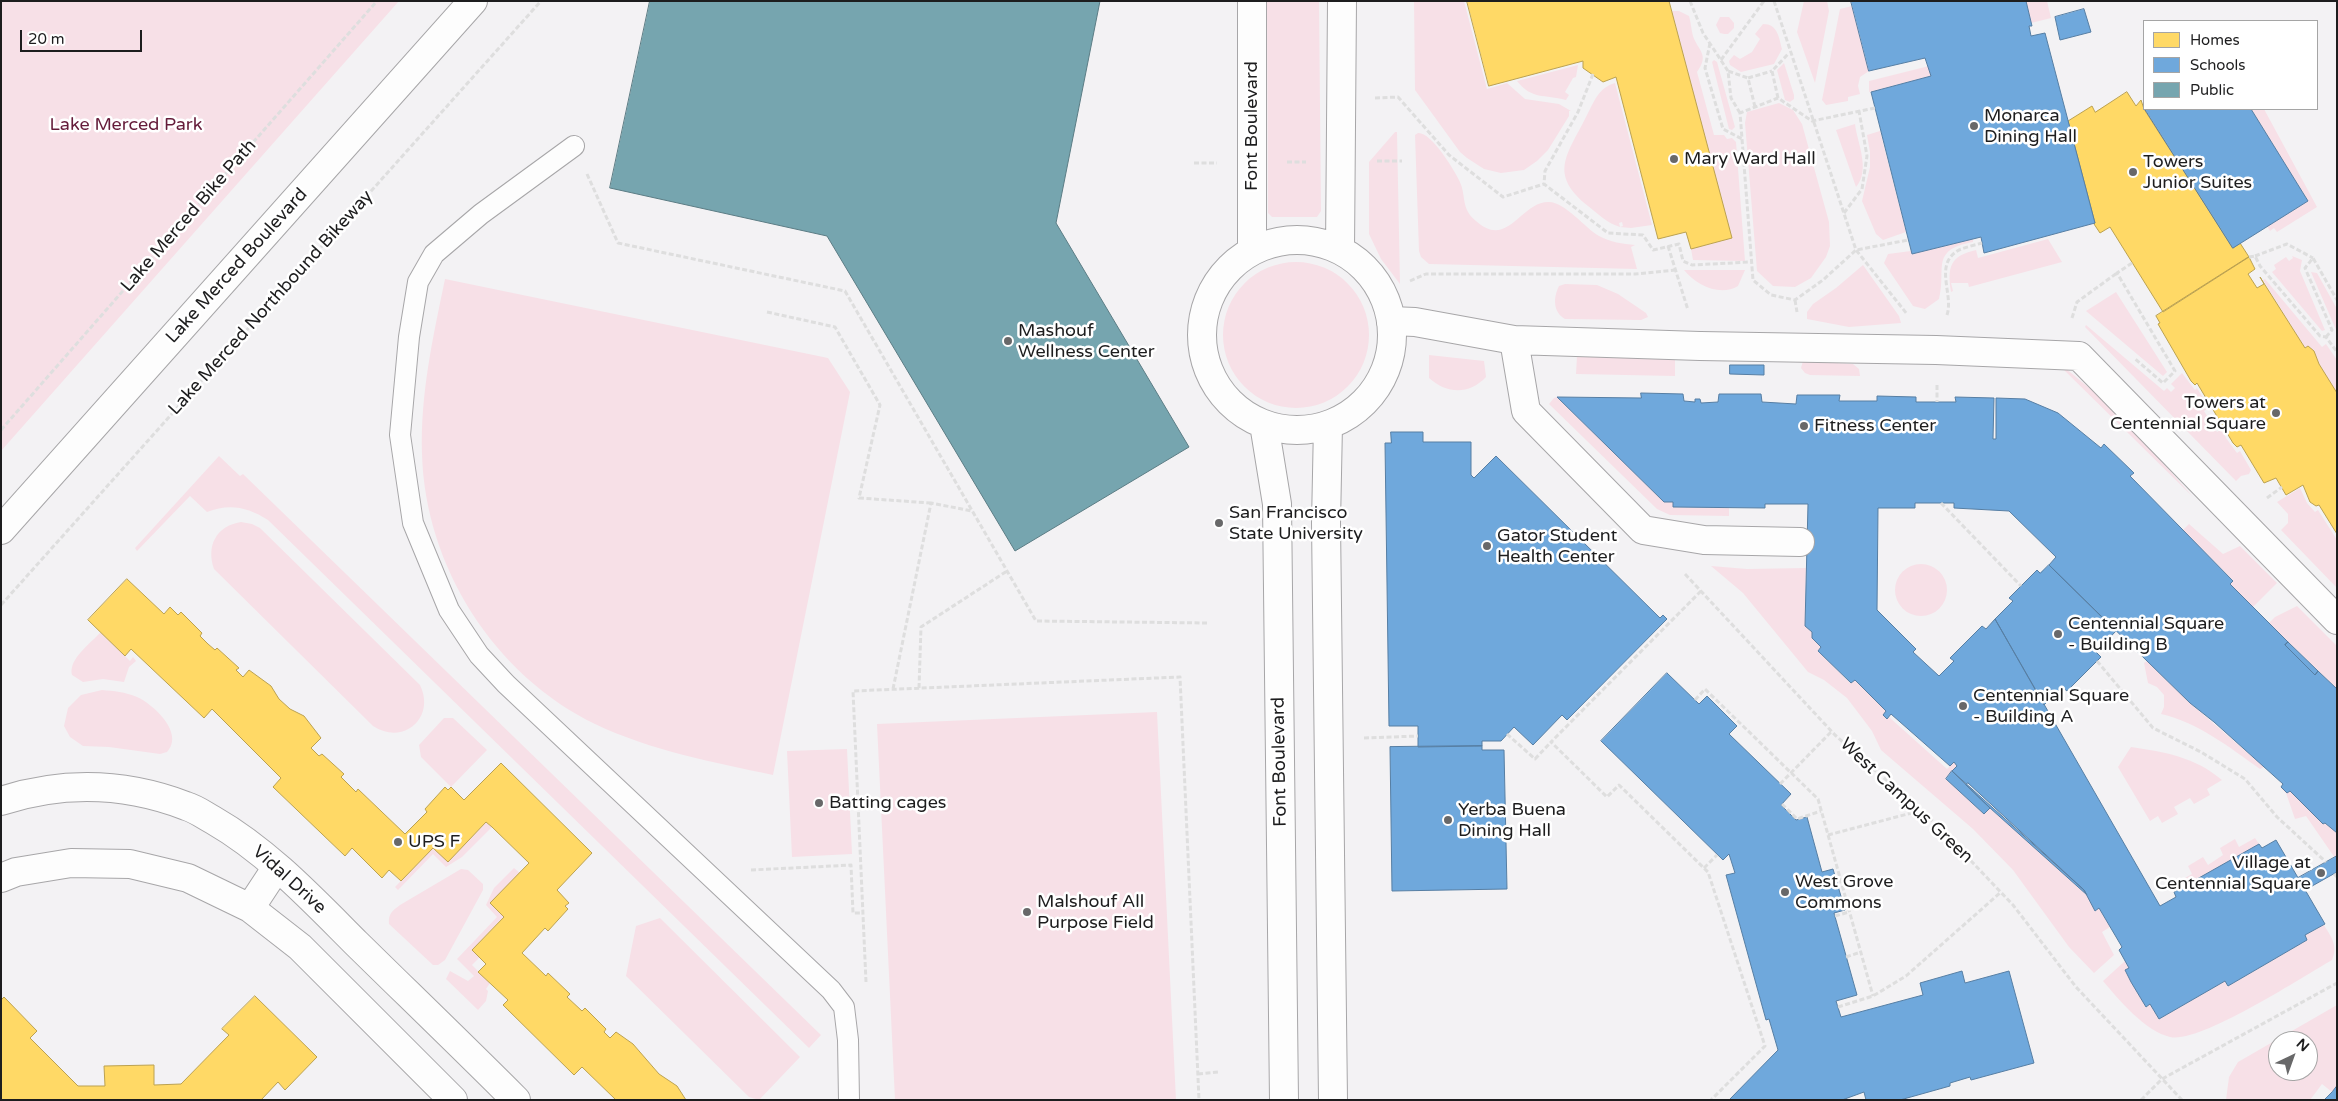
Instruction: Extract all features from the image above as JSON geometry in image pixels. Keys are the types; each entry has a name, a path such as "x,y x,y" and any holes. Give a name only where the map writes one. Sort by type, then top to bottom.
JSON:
{"street":[{"name":"Lake Merced Boulevard","path":"1,530 473,1"},
{"name":"Font Boulevard","path":"1252,1 1252,251"},
{"path":"1340,250 1342,1"},
{"path":"1296,240 1318,242 1340,250 1369,272 1379,287 1391,321 1390,353 1379,384 1357,410 1328,425 1306,430 1292,430 1264,424 1242,414 1224,397 1211,377 1203,354 1201,329 1206,306 1216,284 1232,265 1252,251 1273,243 1296,240"},
{"path":"1391,321 1415,322 1514,340 1700,346 1936,350 2079,356 2337,620"},
{"path":"1514,340 1526,411 1643,530 1704,540 1800,542"},
{"name":"Font Boulevard","path":"1264,424 1277,504 1284,1100"},
{"path":"1328,425 1326,523 1333,1100"},
{"name":"Vidal Drive","path":"1,801 30,792 84,786 136,790 188,806 235,833 278,867 516,1100"},
{"path":"1,878 16,872 71,863 130,864 188,878 250,908 300,947 453,1100"},
{"path":"250,908 278,867"}],"lane":[{"path":"574,146 481,214 434,254 418,282 409,337 400,435 413,523 449,610 479,655 506,684 831,990 844,1007 848,1040 849,1100"}],"path":[{"name":"Lake Merced Bike Path","path":"1,430 377,1"},
{"name":"Lake Merced Northbound Bikeway","path":"1,605 541,1"},
{"path":"1690,1 1703,33 1728,71 1731,98 1740,113 1750,262 1753,280 1771,295 1795,300 1823,280 1856,250 1908,240"},
{"path":"1721,60 1764,1"},
{"path":"1774,1 1789,53 1856,250 1936,350"},
{"path":"1710,43 1705,68 1723,129 1742,139"},
{"path":"1728,71 1748,78 1772,71 1789,53"},
{"path":"1772,71 1778,98 1812,122 1875,108"},
{"path":"1544,184 1545,171 1578,112 1593,74"},
{"path":"1748,78 1755,107"},
{"path":"1342,99 1398,97 1449,155 1503,198 1544,184"},
{"path":"1740,113 1778,98"},
{"path":"1843,213 1862,189 1866,164 1867,156 1859,111"},
{"path":"574,146 618,243 845,291 1036,621 1209,623"},
{"path":"1375,160 1402,161"},
{"path":"1280,162 1308,162"},
{"path":"1194,163 1223,163"},
{"path":"1544,184 1608,233 1643,235 1653,250 1679,244 1683,261 1692,265 1750,262"},
{"path":"1936,350 1950,306 1944,279 1948,261 1959,250 1982,243"},
{"path":"2248,257 2287,244 2313,258 2337,300"},
{"path":"1410,281 1426,274 1634,274 1675,270 1668,246"},
{"path":"2254,256 2260,266 2320,336 2326,337 2337,352"},
{"path":"2313,258 2305,268 2332,330 2326,337"},
{"path":"2042,354 2072,318 2077,302 2132,263"},
{"path":"2117,273 2175,371 2163,382 2133,357"},
{"path":"767,312 835,327 880,405 859,498 931,503 972,511"},
{"path":"2072,318 2080,319"},
{"path":"893,689 931,503"},
{"path":"1941,503 2021,586"},
{"name":"West Campus Green","path":"1682,570 1832,731 1935,823 2001,892 2076,987 2182,1100"},
{"path":"919,688 921,627 1007,571"},
{"path":"1508,734 1535,759 1701,590"},
{"path":"2098,660 2153,728 2201,752 2245,779 2277,817 2326,862"},
{"path":"867,992 853,691 1180,677 1199,1100"},
{"path":"1694,700 1705,689 1818,799 1873,996"},
{"path":"1780,784 1832,731"},
{"path":"1357,738 1418,736"},
{"path":"1551,742 1607,797 1619,785 1708,872 1764,1046 1711,1100"},
{"path":"1782,804 1797,819 1821,812"},
{"path":"1828,835 1920,810"},
{"path":"1704,868 1717,855"},
{"path":"705,872 851,865 853,913 863,913"},
{"path":"1838,1007 1873,996 1906,976 2001,892"},
{"path":"1835,916 1850,912"},
{"path":"1846,957 1861,952"},
{"path":"2141,1100 2162,1079 2337,983"},
{"path":"1198,1074 1218,1072"}],"green space":[{"name":"Lake Merced Park","path":"1,1 399,1 1,451"},
{"path":"1267,1 1319,1 1321,211 1317,217 1272,217 1268,213"},
{"path":"1414,1 1464,1 1487,89 1507,83 1525,99 1559,104 1571,111 1569,111 1569,116 1548,150 1537,161 1524,170 1501,173 1484,169 1460,152 1415,90"},
{"path":"1804,1 1827,1 1829,11 1815,83 1797,32"},
{"path":"2026,1 2047,1 2051,18 2031,23"},
{"path":"1852,6 1869,71 1860,77 1858,86 1860,94 1848,97 1848,101 1826,105 1822,100 1840,9"},
{"path":"1672,11 1679,11 1689,16 1693,36 1702,53 1703,61 1697,72 1714,135 1724,135 1727,139 1732,138 1736,142 1745,261 1693,260 1691,249 1731,238"},
{"path":"1720,17 1729,17 1734,23 1734,28 1728,34 1720,33 1716,25"},
{"path":"1763,24 1772,26 1775,29 1782,49 1774,64 1741,72 1730,65 1729,61 1734,55 1740,59 1752,52 1760,39 1755,34"},
{"path":"1714,60 1717,62 1735,127 1732,130 1729,129 1712,62"},
{"path":"1784,63 1794,95 1794,99 1790,102 1785,100 1777,70"},
{"path":"1578,65 1576,77 1573,78 1565,92 1569,95 1566,100 1533,94 1517,81"},
{"path":"1929,66 1931,76 1869,92 1869,81"},
{"path":"1615,83 1652,225 1631,228 1620,227 1611,223 1576,195 1568,184 1565,174 1568,153 1594,101 1604,88"},
{"path":"1779,103 1793,110 1802,124 1829,222 1830,246 1826,257 1811,278 1795,287 1773,286 1757,271 1745,123 1747,112"},
{"path":"2252,110 2265,110 2317,207 2277,232 2274,228 2270,231 2267,226 2308,201"},
{"path":"1855,124 1863,164 1860,180 1856,187 1836,130"},
{"path":"1880,131 1906,232 1883,240 1876,234 1862,201 1870,167 1867,135"},
{"path":"1397,132 1400,284 1381,259 1369,234 1369,162"},
{"path":"1418,133 1423,134 1435,144 1452,167 1459,180 1468,211 1476,221 1487,228 1497,230 1506,227 1539,204 1555,203 1562,206 1599,236 1608,240 1635,245 1631,247 1637,269 1429,264 1421,257 1419,251 1415,135"},
{"path":"1973,239 1973,242 1950,250 1945,256 1942,262 1939,299 1925,309 1913,306 1884,263 1888,254 1911,251 1912,254"},
{"path":"2048,239 2062,262 1969,287 1968,283 1951,283 1953,291 1951,292 1950,269 1956,259 1961,256 1976,250 1978,258"},
{"path":"2292,256 2302,260 2300,271 2325,330 2322,331 2272,272 2276,269 2274,265 2286,257 2289,261 2293,258"},
{"path":"1296,262 1324,267 1348,283 1364,307 1369,335 1364,363 1348,387 1324,403 1296,408 1268,403 1244,387 1228,363 1223,335 1228,307 1244,283 1268,267"},
{"path":"1863,265 1899,316 1901,323 1849,327 1807,319 1807,312 1813,304 1836,288"},
{"path":"1684,270 1745,270 1738,286 1731,289 1716,290 1702,285"},
{"path":"2311,272 2317,273 2337,309 2337,332"},
{"path":"445,279 828,358 850,392 773,775 660,749 595,724 559,703 526,677 497,647 472,613 451,576 436,537 426,496 422,454 425,388"},
{"path":"2265,279 2322,347 2326,344 2337,360 2337,393 2319,364 2314,351 2308,346 2305,348 2263,280"},
{"path":"1565,284 1597,285 1618,294 1646,313 1648,317 1641,320 1565,319 1558,313 1555,300 1559,286"},
{"path":"2116,292 2167,372 2163,376 2086,311"},
{"path":"2086,325 2164,391 2167,388 2171,392 2175,388 2171,384 2182,373 2195,390 2197,388 2209,408 2204,411 2217,432 2222,429 2237,453 2240,451 2251,470 2249,474 2241,476 2236,481 2085,327"},
{"path":"1429,355 1484,361 1486,377 1472,387 1465,389 1458,390 1443,387 1429,378"},
{"path":"1577,356 1675,358 1675,376 1576,374"},
{"path":"1803,361 1853,364 1859,369 1860,376 1810,375 1801,368"},
{"path":"2064,367 2106,402 2135,431 2193,497 2063,369"},
{"path":"1557,397 1664,502 1673,502 1673,507 1729,508 1729,516 1670,515 1657,509 1549,404"},
{"path":"219,456 240,476 243,474 821,1035 809,1048 268,520 246,509 231,507 207,512 190,496 137,551 135,548"},
{"path":"2300,488 2307,503 2315,512 2318,510 2337,540 2337,588 2281,530 2288,523 2288,514 2277,502"},
{"path":"241,522 260,528 420,685 424,697 424,708 420,718 414,725 405,731 395,733 373,726 214,569 211,553 215,538 225,528"},
{"path":"2189,524 2223,554 2240,546 2277,583 2253,607 2230,584 2233,580 2183,530"},
{"path":"1921,564 1935,568 1943,576 1947,590 1943,604 1935,612 1921,616 1907,612 1899,604 1895,590 1899,576 1907,568"},
{"path":"1711,566 1747,569 1806,568 1805,626 1812,632 1812,638 1821,647 1818,651 1850,683 1855,680 1886,711 1887,719 1889,717 1947,769 1954,762 1957,766 1946,779 1984,814 1990,808 2087,895 2095,911 2099,908 2110,927 2102,932 2114,955 2094,973 2069,947 2013,870 1973,829 1881,750 1872,731 1847,698 1824,680 1808,672 1743,593"},
{"path":"2297,606 2337,646 2337,689 2269,623 2275,617"},
{"path":"101,632 130,661 133,657 136,661 129,667 124,682 103,679 83,682 72,675 73,663 77,657"},
{"path":"2147,661 2190,703 2264,767 2260,769 2225,744 2188,723 2161,714 2164,707 2164,695 2157,687 2148,683 2144,663"},
{"path":"102,690 115,691 137,697 158,712 170,728 172,736 172,744 167,752 160,754 109,747 83,746 70,737 64,726 68,708 81,695"},
{"name":"Malshouf All Purpose Field","path":"1157,712 1176,1100 895,1100 877,724"},
{"path":"444,718 453,718 487,750 451,787 421,757 419,745"},
{"path":"2131,747 2179,757 2201,766 2222,780 2207,789 2210,795 2194,804 2190,798 2174,807 2178,814 2162,823 2158,816 2150,821 2118,767"},
{"name":"Batting cages","path":"847,749 852,854 792,857 787,751"},
{"path":"2280,787 2287,793 2290,791 2323,824 2325,823 2337,833 2337,856 2335,858 2306,816 2295,819 2286,793"},
{"path":"486,822 492,827 462,857 446,867 433,854 398,890 395,887 433,848 448,861"},
{"path":"2255,838 2259,844 2179,890 2176,883 2192,874 2188,866 2203,857 2208,865 2223,855 2220,848 2235,839 2239,847"},
{"path":"514,868 520,873 504,917 472,950 480,957 472,965 490,983 486,989 488,991 486,1001 478,1010 446,979 450,971 468,981 474,976 457,959 497,917 486,905 494,888"},
{"path":"461,869 468,870 483,884 483,890 445,960 438,965 433,965 389,924 389,918 400,905"},
{"path":"660,918 800,1057 759,1100 749,1097 626,976 636,926"},
{"path":"2324,925 2332,938 2334,946 2332,960 2251,1008 2204,1030 2184,1036 2170,1037 2161,1034 2142,1022 2103,981 2125,961 2129,968 2125,971 2146,1007 2150,1004 2159,1019 2225,981 2228,986 2307,940 2305,935"},
{"path":"2337,1005 2337,1086 2332,1092 2322,1084 2310,1100 2226,1100 2229,1077 2238,1062 2268,1045 2268,1081 2318,1081 2318,1031 2292,1031"}],"building: Homes":[{"name":"Mary Ward Hall","path":"1467,1 1669,1 1732,238 1691,249 1686,232 1658,239 1616,77 1603,82 1583,68 1583,61 1489,86"},
{"name":"Towers Junior Suites","path":"2127,92 2136,106 2141,100 2143,110 2233,248 2240,243 2249,257 2163,312 2110,227 2100,233 2094,224 2068,121 2092,106 2095,112"},
{"name":"Towers at Centennial Square","path":"2249,257 2255,269 2248,274 2257,288 2264,284 2260,277 2305,348 2308,346 2314,351 2319,364 2337,393 2337,534 2319,505 2316,506 2310,502 2303,485 2286,495 2276,478 2264,483 2241,445 2237,447 2233,443 2197,383 2195,385 2191,381 2158,324 2160,323 2156,316"},
{"name":"UPS F","path":"127,579 164,614 170,607 178,615 181,612 202,633 200,636 208,644 215,650 217,648 239,668 236,670 243,677 249,670 271,686 279,699 290,709 304,716 321,738 311,748 319,756 322,754 344,774 341,777 356,792 358,789 405,834 427,812 425,809 445,787 448,790 451,787 464,800 501,763 592,853 557,890 569,903 565,906 568,909 548,931 545,928 522,953 546,976 548,973 570,994 567,997 582,1011 585,1008 606,1029 604,1032 610,1038 616,1032 633,1044 659,1074 677,1086 686,1100 616,1100 582,1067 574,1075 503,1005 508,1000 478,972 486,964 472,950 504,917 490,903 529,863 492,827 486,822 448,862 433,848 401,881 389,870 382,878 352,848 345,856 273,787 281,778 212,709 204,718 131,649 125,656 88,620"},
{"path":"255,996 317,1057 285,1090 278,1082 261,1100 1,1100 1,1000 4,997 37,1031 30,1038 78,1086 105,1086 104,1066 154,1065 154,1085 181,1084 229,1035 222,1029"}],"building: Schools":[{"name":"Monarca Dining Hall","path":"1851,1 2026,1 2032,26 2029,26 2031,36 2045,33 2095,223 1984,253 1981,237 1912,254 1871,92 1931,76 1925,58 1869,71"},
{"path":"2084,9 2091,32 2060,40 2055,17"},
{"path":"2146,110 2252,110 2308,201 2233,248"},
{"path":"1730,365 1764,365 1764,375 1730,374"},
{"name":"Centennial Square - Building A","path":"1641,393 1683,394 1684,401 1695,402 1695,399 1700,399 1701,403 1718,402 1719,394 1761,394 1762,402 1796,404 1797,395 1840,395 1839,401 1877,401 1877,396 1916,397 1916,402 1956,402 1955,397 1994,398 1993,439 1996,439 1996,398 2025,399 2058,413 2101,448 2104,444 2134,473 2130,476 2233,581 2230,584 2288,642 2285,645 2315,675 2318,671 2337,689 2337,833 2325,823 2323,824 2290,791 2287,793 2281,787 2283,784 2190,703 2049,565 2056,557 2009,511 1954,508 1954,503 1915,503 1915,508 1878,508 1877,610 1916,649 1913,652 1939,676 1954,661 1950,658 1982,626 1986,629 1995,619 2160,906 2176,897 2174,892 2259,844 2262,848 2276,840 2325,924 2305,935 2307,940 2228,986 2225,981 2159,1019 2150,1004 2146,1007 2131,982 2125,970 2129,968 2119,950 2122,947 2099,908 2095,911 2084,890 1952,771 1957,766 1954,762 1950,766 1891,714 1887,719 1883,715 1886,711 1855,680 1851,683 1818,651 1821,647 1812,638 1812,632 1805,626 1808,504 1765,504 1765,508 1673,507 1673,502 1664,502 1557,397 1641,398"},
{"name":"Gator Student Health Center","path":"1391,432 1423,432 1423,442 1471,442 1471,475 1474,478 1496,456 1660,618 1663,615 1667,619 1567,720 1562,715 1533,745 1514,727 1501,741 1482,741 1482,746 1418,747 1418,726 1389,726 1385,443 1391,443"},
{"name":"Centennial Square - Building B","path":"2049,565 2116,631 2096,652 2101,657 2067,691 2062,687 2044,705 1995,619 2013,601 2009,598 2037,570 2040,573"},
{"path":"2288,642 2318,671 2315,675 2285,645"},
{"name":"West Grove Commons","path":"1667,673 1699,704 1707,696 1737,726 1729,734 1791,794 1781,805 1796,820 1807,817 1822,872 1833,869 1845,910 1834,913 1857,995 1836,1001 1841,1017 1923,995 1920,983 1962,971 1965,983 2009,971 2034,1063 1971,1080 1970,1077 1950,1083 1950,1086 1900,1100 1866,1100 1864,1092 1842,1100 1729,1100 1778,1050 1769,1019 1766,1020 1726,875 1735,873 1729,854 1723,860 1601,741"},
{"name":"Yerba Buena Dining Hall","path":"1482,746 1482,750 1504,750 1507,889 1392,891 1390,747"},
{"path":"1952,771 1990,808 1984,814 1946,779"},
{"path":"1968,783 2084,890 2087,895 1990,808 1966,785"},
{"name":"Village at Centennial Square","path":"2337,856 2337,872 2305,890 2298,878"},
{"path":"2337,1086 2337,1100 2324,1100 2332,1092"}],"building: Public":[{"name":"Mashouf Wellness Center","path":"650,1 1100,1 1056,223 1189,447 1015,551 827,236 610,188"}],"place":[{"name":"Monarca Dining Hall","path":"1974,126"},
{"name":"Mary Ward Hall","path":"1674,159"},
{"name":"Towers Junior Suites","path":"2133,172"},
{"name":"Mashouf Wellness Center","path":"1008,341"},
{"name":"Towers at Centennial Square","path":"2276,413"},
{"name":"Fitness Center","path":"1804,426"},
{"name":"San Francisco State University","path":"1219,523"},
{"name":"Gator Student Health Center","path":"1487,546"},
{"name":"Centennial Square - Building B","path":"2058,634"},
{"name":"Centennial Square - Building A","path":"1963,706"},
{"name":"Batting cages","path":"819,803"},
{"name":"Yerba Buena Dining Hall","path":"1448,820"},
{"name":"UPS F","path":"398,842"},
{"name":"Village at Centennial Square","path":"2321,873"},
{"name":"West Grove Commons","path":"1785,892"},
{"name":"Malshouf All Purpose Field","path":"1027,912"}]}
